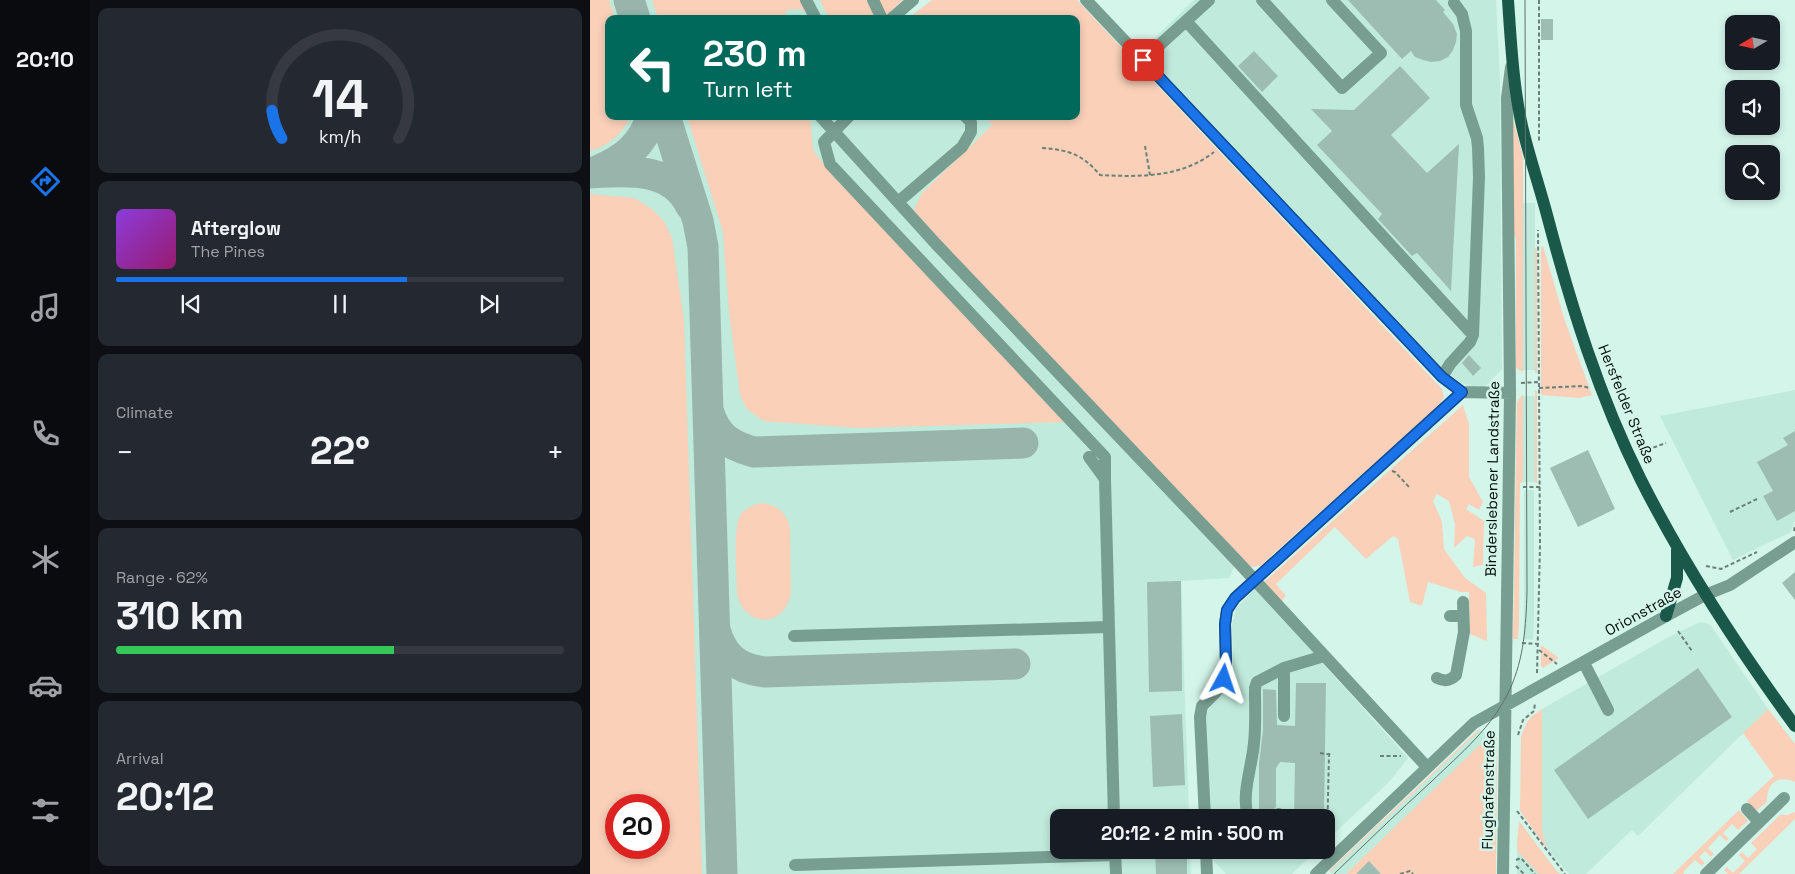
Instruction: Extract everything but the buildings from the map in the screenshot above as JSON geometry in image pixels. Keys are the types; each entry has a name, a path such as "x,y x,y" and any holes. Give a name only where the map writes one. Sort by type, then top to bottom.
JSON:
{"main road":[{"name":"Binderslebener Landstraße","path":"1508,0 1512,60"},
{"name":"Hersfelder Straße","path":"1512,60 1526,142 1571,304 1597,377 1630,456 1677,547 1705,595 1724,626 1795,726"},
{"path":"1666,616 1677,578 1677,547"}],"street":[{"path":"806,0 814,15"},
{"path":"873,0 880,15"},
{"path":"896,15 913,0"},
{"path":"1086,0 1442,377 1462,392 1510,393"},
{"path":"1143,60 1210,0"},
{"path":"1262,0 1342,88 1381,53 1332,0"},
{"path":"1442,377 1450,364 1470,342 1473,335 1478,148 1477,138 1466,105 1466,31 1462,14 1454,3"},
{"path":"1186,21 1473,335"},
{"name":"Binderslebener Landstraße","path":"1504,706 1510,393 1507,98 1512,60"},
{"path":"823,120 832,132 1255,581 1427,767"},
{"path":"845,120 824,142 830,164 1105,457 1114,809"},
{"path":"898,202 962,147 971,132 971,122 969,120"},
{"path":"1205,809 1200,717 1202,706 1215,693 1224,679 1227,610 1235,598 1462,392"},
{"path":"1089,457 1105,479"},
{"name":"Orionstraße","path":"1504,706 1705,595 1730,585 1794,537"},
{"path":"1437,678 1448,680 1452,679 1456,674 1464,632 1457,616 1463,602"},
{"path":"794,636 1109,627"},
{"path":"1246,809 1249,768 1254,744 1255,688 1257,682 1284,668 1324,656"},
{"path":"1584,663 1608,710"},
{"path":"1284,668 1284,716"},
{"path":"1316,874 1474,723 1504,706"},
{"name":"Flughafenstraße","path":"1503,874 1504,706"},
{"path":"1706,874 1784,798"},
{"path":"1747,809 1759,822"},
{"path":"795,865 1050,855"},
{"path":"1115,859 1116,874"},
{"path":"1206,859 1207,874"}],"path":[{"path":"1539,0 1539,147"},
{"path":"1145,146 1150,175"},
{"path":"1042,148 1064,149 1088,162 1100,175 1136,177 1175,171 1193,165 1217,149"},
{"path":"1537,222 1539,247 1540,487 1539,644 1537,674"},
{"path":"1510,393 1522,382 1539,382"},
{"path":"1539,388 1583,386 1593,389"},
{"path":"1630,456 1666,443"},
{"path":"1378,469 1395,472 1410,488"},
{"path":"1523,486 1540,487"},
{"path":"1730,512 1757,499"},
{"path":"1794,537 1795,526"},
{"path":"1706,566 1721,569 1762,549"},
{"path":"1678,631 1692,652"},
{"path":"1522,643 1539,644"},
{"path":"1538,650 1557,664"},
{"path":"1320,753 1332,755"},
{"path":"1328,809 1329,753"},
{"path":"1380,756 1399,756"},
{"path":"1517,811 1565,874"},
{"path":"1511,862 1521,858 1536,874"},
{"path":"1400,874 1410,872 1413,874"}],"shaded area":[{"path":"590,0 820,0 827,15 605,15 605,120 988,120 992,125 922,193 1234,567 1229,578 1181,581 1189,809 1050,809 1050,859 1190,859 1191,874 590,874"},
{"path":"590,0 609,0 614,15 605,15 605,120 628,120 614,138 603,146 590,151"},
{"path":"652,0 803,0 808,11 803,12 802,9 786,10 786,15 657,15"},
{"path":"820,0 903,0 886,15 827,15"},
{"path":"932,0 1077,0 1442,389 1444,397 1439,405 1260,566 1248,567 913,212 922,193 992,125 988,120 1080,120 1080,15 912,15"},
{"path":"1194,0 1496,0 1500,79 1502,369 1484,388 1473,388 1461,383 1436,363 1142,50"},
{"path":"1513,118 1523,157 1523,372 1516,367 1516,239 1512,229"},
{"path":"688,120 810,120 813,150 822,162 1068,422 857,428 763,421 747,409 740,395 729,312 723,232"},
{"path":"590,194 634,198 652,209 664,221 672,238 684,320 702,874 590,874"},
{"path":"1523,203 1535,203 1535,370 1523,370"},
{"path":"1543,246 1565,321 1592,395 1580,398 1541,395 1541,247"},
{"path":"1535,248 1537,252 1537,373 1535,373"},
{"path":"1795,390 1795,520 1791,532 1733,560 1660,416"},
{"path":"1535,391 1537,391 1537,483 1535,483"},
{"path":"1523,395 1523,482 1520,483 1519,623 1518,639 1513,639 1517,402"},
{"path":"1523,396 1535,396 1535,482 1523,482"},
{"path":"1463,405 1469,424 1469,477 1483,502 1479,510 1469,504 1466,509 1484,521 1483,565 1473,567 1475,539 1467,536 1454,548 1455,524 1449,501 1437,494 1433,501 1442,522 1444,549 1465,578 1486,593 1487,641 1470,634 1469,592 1461,592 1428,582 1422,606 1410,602 1398,539 1393,536 1366,559 1335,527 1276,584 1286,596 1280,602 1263,583"},
{"path":"1524,490 1534,490 1533,640 1523,639"},
{"path":"762,503 773,506 781,511 787,518 790,529 791,592 788,604 774,618 765,620 748,614 741,605 737,594 736,564 738,521 741,514 748,508"},
{"path":"1255,588 1408,758 1389,782 1335,833 1335,809 1207,809 1203,722 1210,707 1224,690 1233,672 1232,625 1236,609"},
{"path":"1700,622 1711,626 1768,709 1638,836 1632,830 1586,874 1569,874 1547,849 1542,830 1542,709 1667,638"},
{"path":"1541,645 1559,658 1543,668 1541,666"},
{"path":"1542,709 1542,830 1547,849 1520,811 1521,736 1527,722"},
{"path":"1768,709 1795,744 1795,782 1783,779 1774,782 1769,790 1767,802 1756,811 1747,801 1774,776 1743,733"},
{"path":"1479,729 1480,730 1329,871"},
{"path":"1480,730 1489,737 1346,874 1332,874 1330,872"},
{"path":"1494,731 1497,739 1496,874 1381,874 1369,862 1356,874 1346,874"},
{"path":"1739,810 1748,821 1738,830 1732,824 1723,833 1729,839 1726,841 1720,835 1708,848 1714,854 1711,857 1705,851 1699,857 1705,863 1702,866 1695,860 1683,872 1684,874 1673,874"},
{"path":"1795,812 1795,819 1739,874 1728,874 1724,870 1727,867 1733,873 1745,861 1739,855 1742,852 1748,858 1757,849 1751,843 1780,815"},
{"path":"1519,821 1560,874 1539,874 1518,852"},
{"path":"1517,845 1546,874 1517,874"},
{"path":"1308,859 1292,874 1226,874 1213,860"}],"taxiway":[{"path":"629,0 634,15"},
{"path":"597,171 616,162 631,150 643,136 650,120"},
{"path":"666,120 698,221 703,247 722,874"},
{"path":"590,173 633,172 660,177 683,193 691,206"},
{"path":"708,410 715,427 724,438 737,446 754,452 1023,443"},
{"path":"715,630 722,647 732,660 746,668 764,672 1015,664"}],"tram line":[{"path":"1334,874 1485,728 1495,716 1510,689 1521,654 1525,629 1527,592 1525,0"}],"route":[{"path":"1143,60 1442,377 1462,392 1235,598 1227,610 1225,624 1226,663 1224,679"}]}
